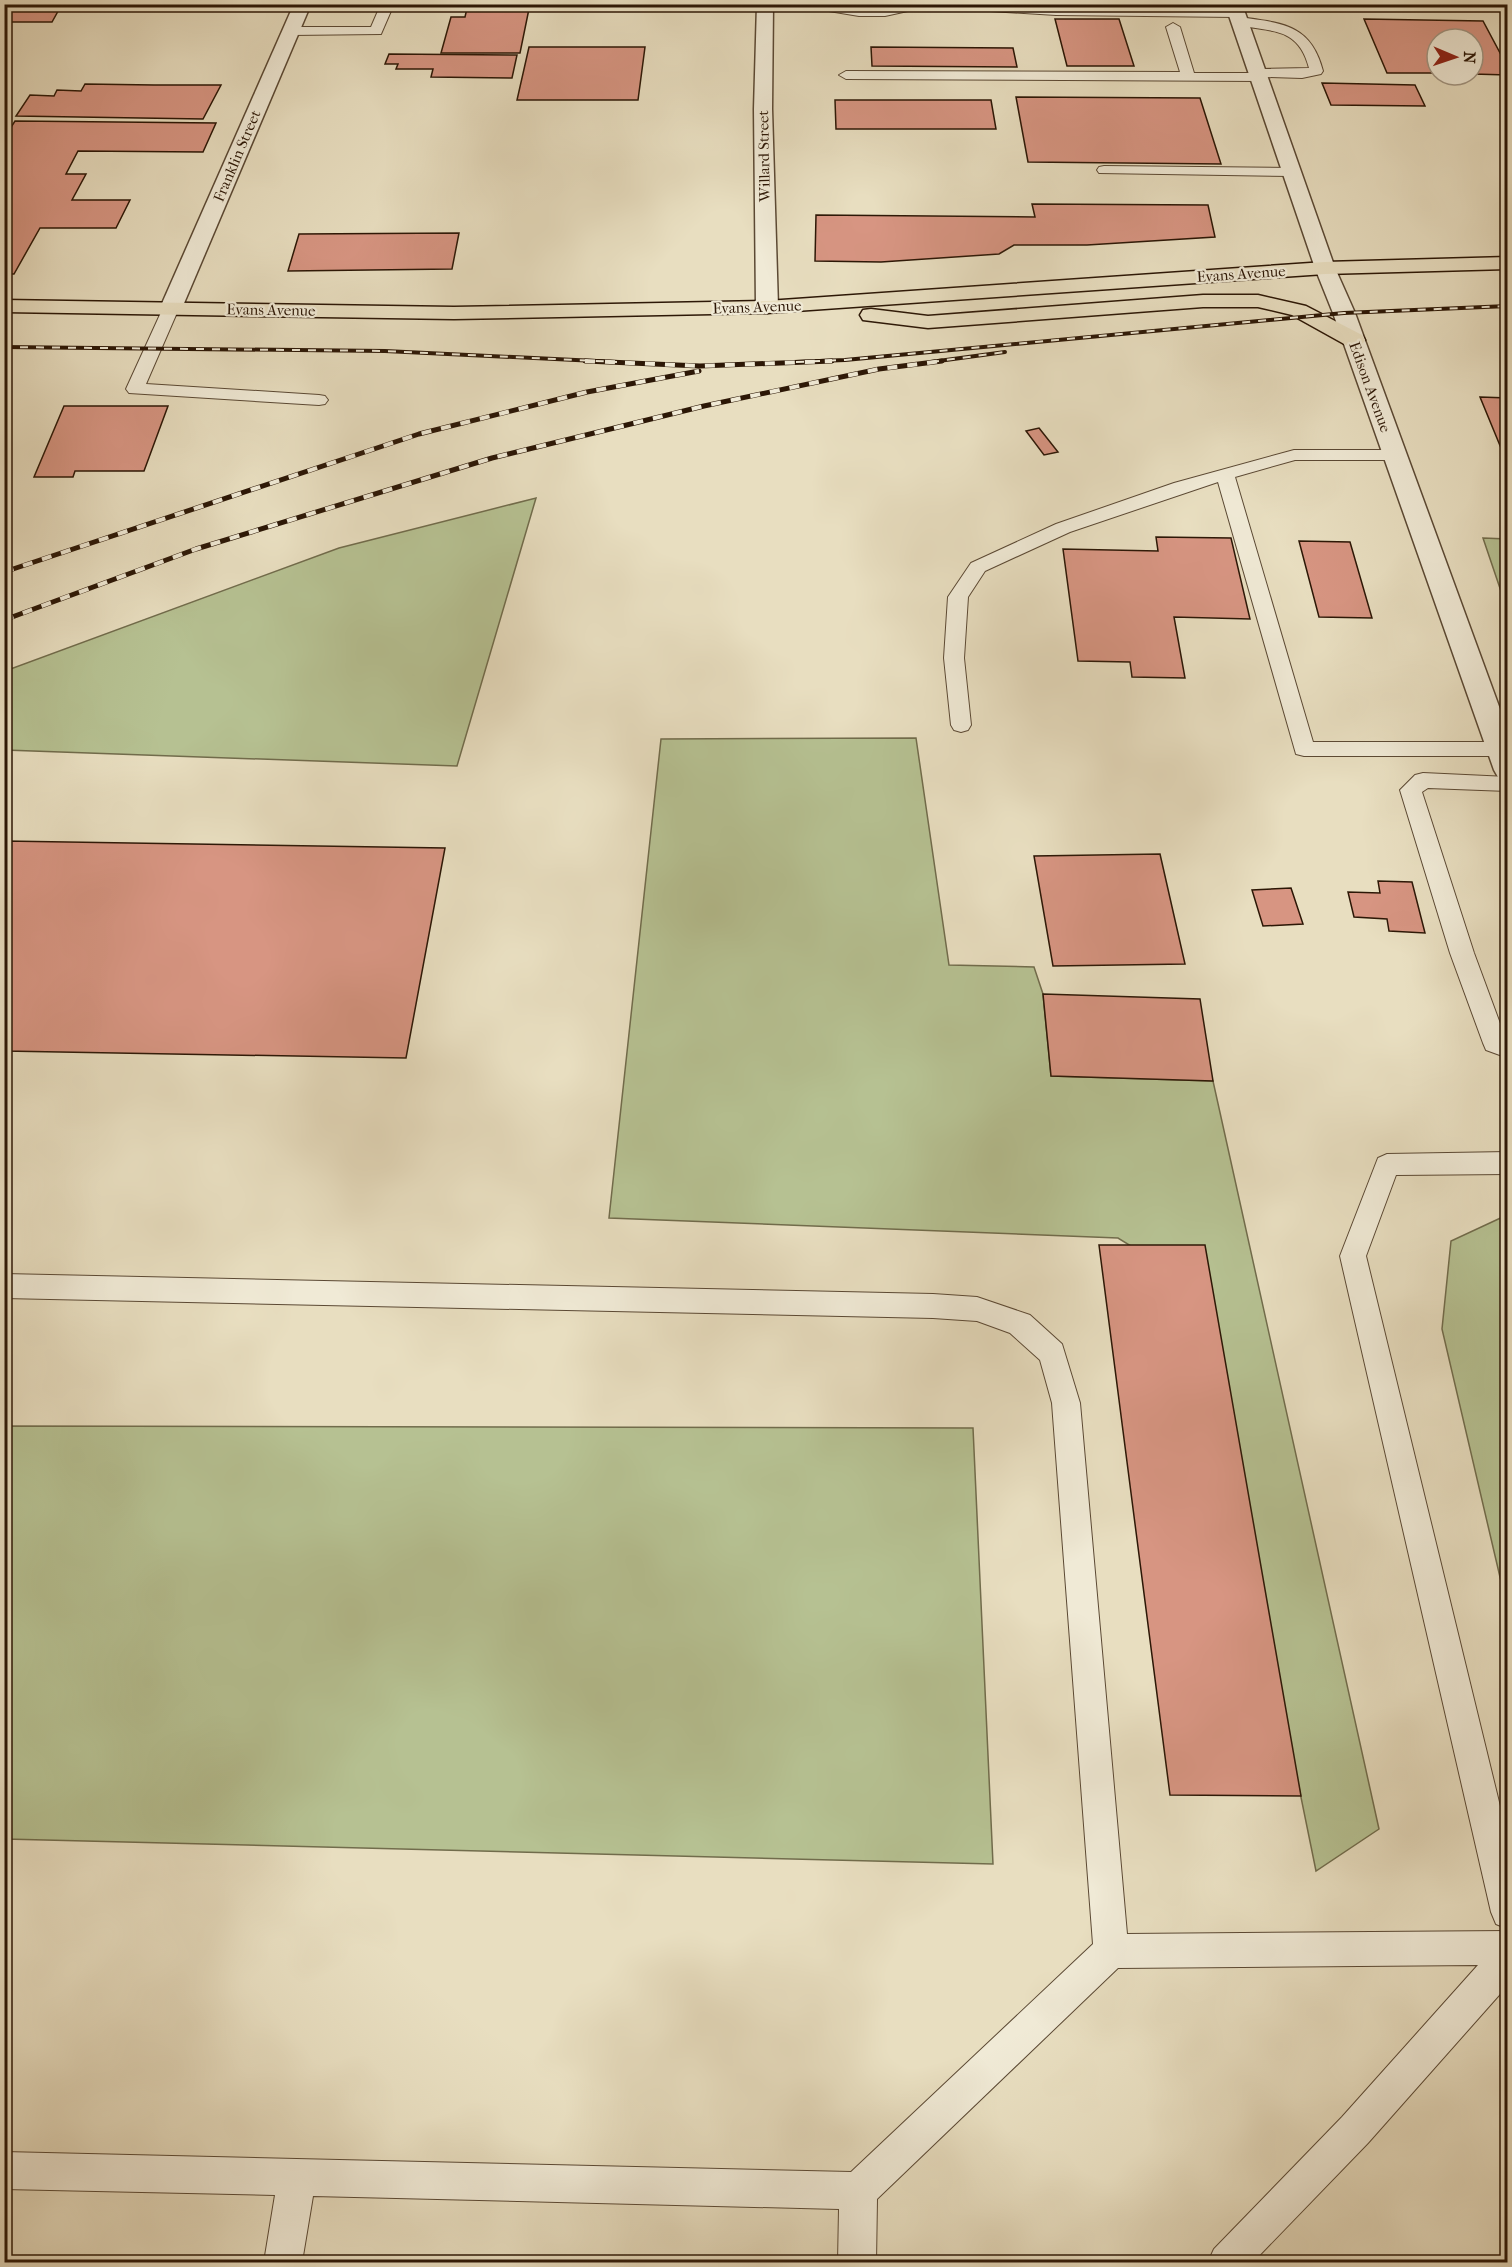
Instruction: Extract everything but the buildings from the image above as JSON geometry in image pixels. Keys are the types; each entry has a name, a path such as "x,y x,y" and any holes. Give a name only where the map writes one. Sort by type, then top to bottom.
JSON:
{"main road":[{"name":"Evans Avenue","path":"4,306 454,314 767,308 1326,268 1508,263"},
{"path":"798,305 928,322 1203,301 1258,302 1299,310 1354,340"}],"street":[{"name":"Franklin Street","path":"171,308 303,4"},
{"name":"Willard Street","path":"765,4 763,110 767,308"},
{"name":"Edison Avenue","path":"1236,13 1504,759"}],"lane":[{"path":"291,31 376,32 388,4"},
{"path":"821,4 834,9 889,12 923,4"},
{"path":"846,75 1188,77 1302,74 1316,71 1308,45 1295,33 1236,13 1056,11 929,4"},
{"path":"1173,27 1188,77"},
{"path":"1104,170 1292,171"},
{"path":"171,308 135,389 319,400"},
{"path":"961,725 954,658 958,597 978,567 1063,528 1225,474 1294,455 1395,455"},
{"path":"1225,474 1304,749 1504,759"},
{"path":"1508,784 1423,780 1411,790 1462,953 1495,1043 1508,1049"},
{"path":"1508,1163 1387,1165 1353,1256 1508,1912"},
{"path":"4,1286 933,1306 977,1309 1020,1324 1052,1353 1066,1402 1111,1951"},
{"path":"4,2170 858,2191 1111,1951 1508,1948"},
{"path":"1227,2262 1355,2130 1508,1958"},
{"path":"283,2262 297,2178"},
{"path":"857,2262 858,2191"}],"green space":[{"path":"536,498 457,766 5,750 5,671 339,548"},
{"path":"1483,538 1507,539 1507,609"},
{"path":"916,738 949,965 1034,967 1043,994 1051,1076 1213,1081 1379,1829 1316,1871 1209,1345 1186,1280 1118,1238 609,1218 661,739"},
{"path":"1507,1215 1507,1607 1442,1329 1451,1241"},
{"path":"5,1426 973,1428 993,1864 5,1839"}],"railway":[{"path":"796,362 845,360 1344,313 1508,306"},
{"path":"4,347 385,351 617,362"},
{"path":"931,362 1005,352"},
{"path":"585,361 700,366 832,361"},
{"path":"4,620 196,549 492,458 704,406 879,369 942,361"},
{"path":"4,572 419,434 587,392 699,371"}]}
